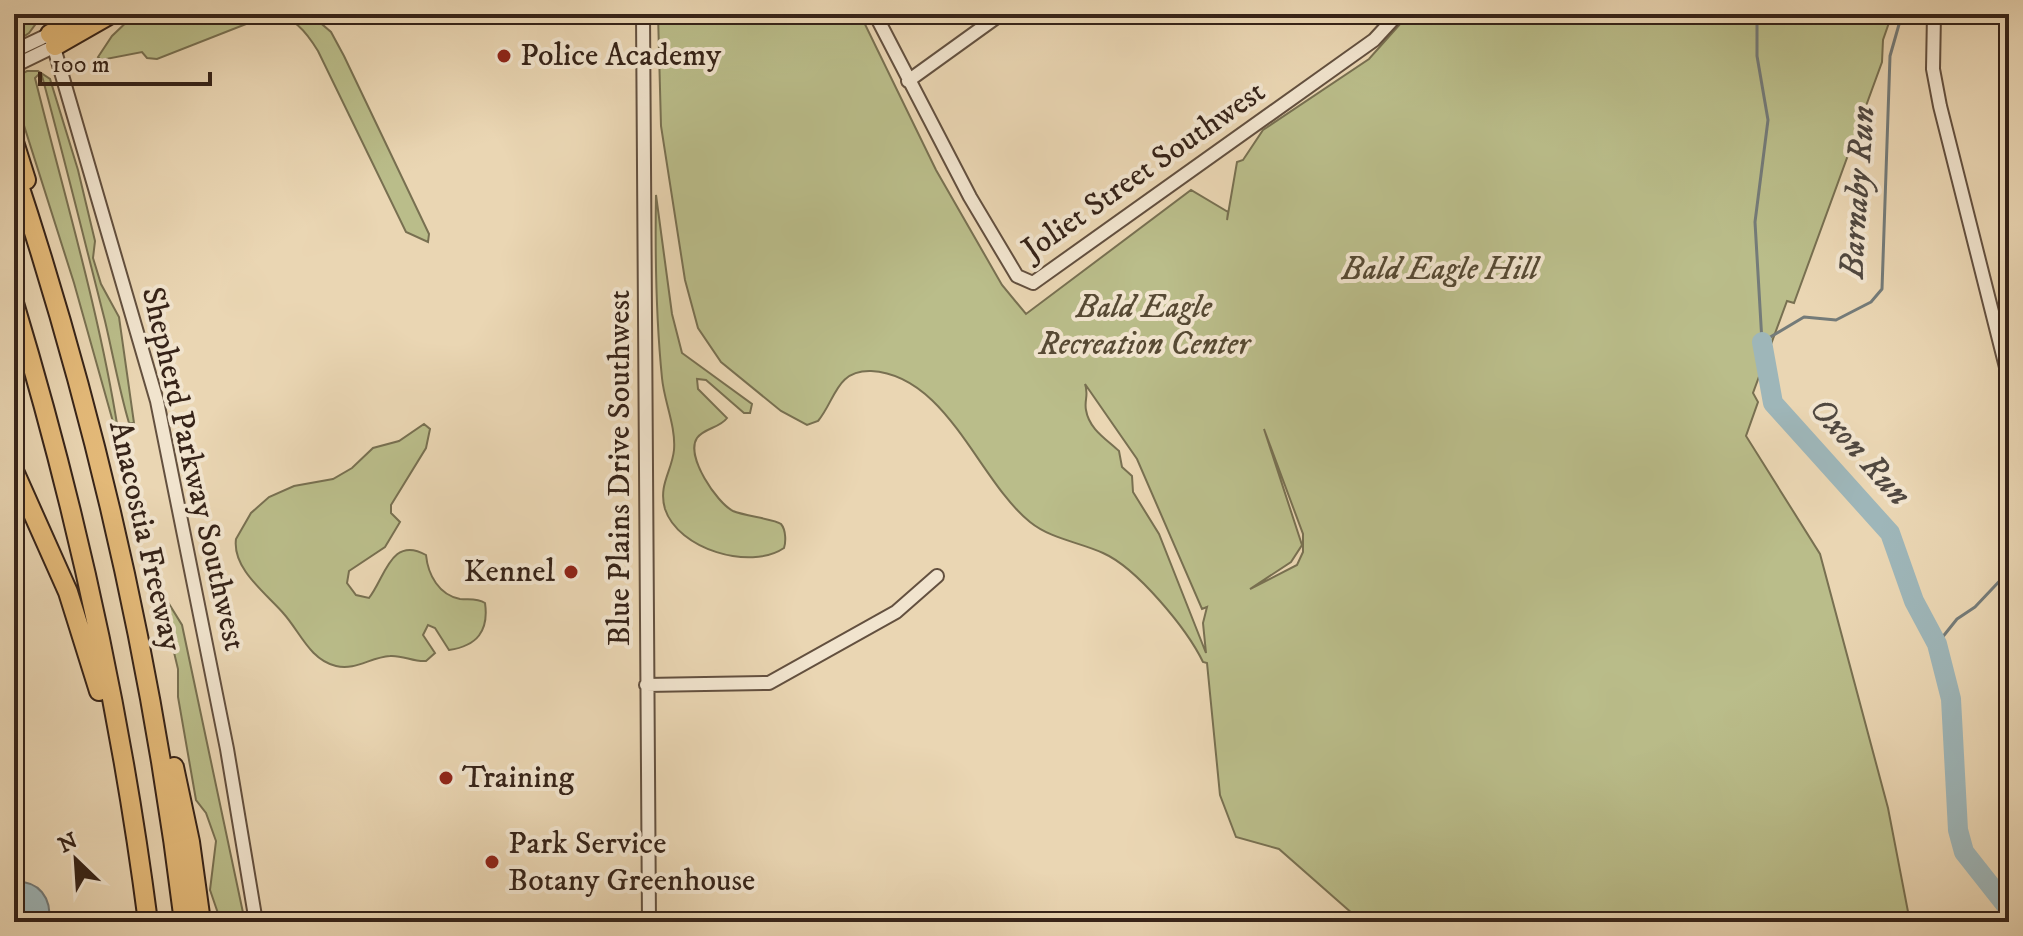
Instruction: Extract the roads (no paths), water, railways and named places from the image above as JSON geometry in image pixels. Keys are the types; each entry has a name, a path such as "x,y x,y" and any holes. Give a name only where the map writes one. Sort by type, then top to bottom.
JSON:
{"highway":[{"path":"53,40 89,14"},
{"path":"53,40 111,14"},
{"path":"14,142 30,192 45,260"},
{"name":"Anacostia Freeway","path":"14,170 45,260 99,459 142,659 184,922"},
{"name":"Anacostia Freeway","path":"14,303 88,587 116,721 148,922"},
{"path":"14,471 57,564 91,660 112,750 140,922"},
{"path":"142,659 166,724 188,830 201,922"}],"street":[{"name":"Blue Plains Drive Southwest","path":"643,14 649,922"},
{"path":"875,14 908,81 1001,14"},
{"name":"Joliet Street Southwest","path":"908,81 1011,266 1021,280 1033,283 1374,40 1398,14"},
{"path":"1934,14 1933,69 1940,106 2009,379"},
{"path":"14,51 53,40"},
{"path":"14,66 53,40"},
{"name":"Shepherd Parkway Southwest","path":"53,40 157,401 227,749 256,922"},
{"path":"646,685 769,683 896,612 937,576"}],"water":[{"path":"14,882 30,884 42,892 48,905 49,922 14,922"}],"waterway":[{"name":"Barnaby Run","path":"1757,14 1757,56 1768,120 1755,222 1762,342 1804,317 1836,320 1871,302 1882,289 1890,56 1902,14"},
{"name":"Oxon Run","path":"1762,342 1773,403 1890,533 1914,601 1937,644 1951,699 1958,830 1964,852 2009,909"},
{"path":"1937,644 1957,619 1975,607 2009,571"}],"place":[{"name":"Police Academy","path":"504,56"},
{"name":"Kennel","path":"571,572"},
{"name":"Training","path":"446,778"},
{"name":"Park Service Botany Greenhouse","path":"492,862"}],"park label":[{"name":"Bald Eagle Hill","path":"1440,270"},
{"name":"Bald Eagle Recreation Center","path":"1144,326"}]}
